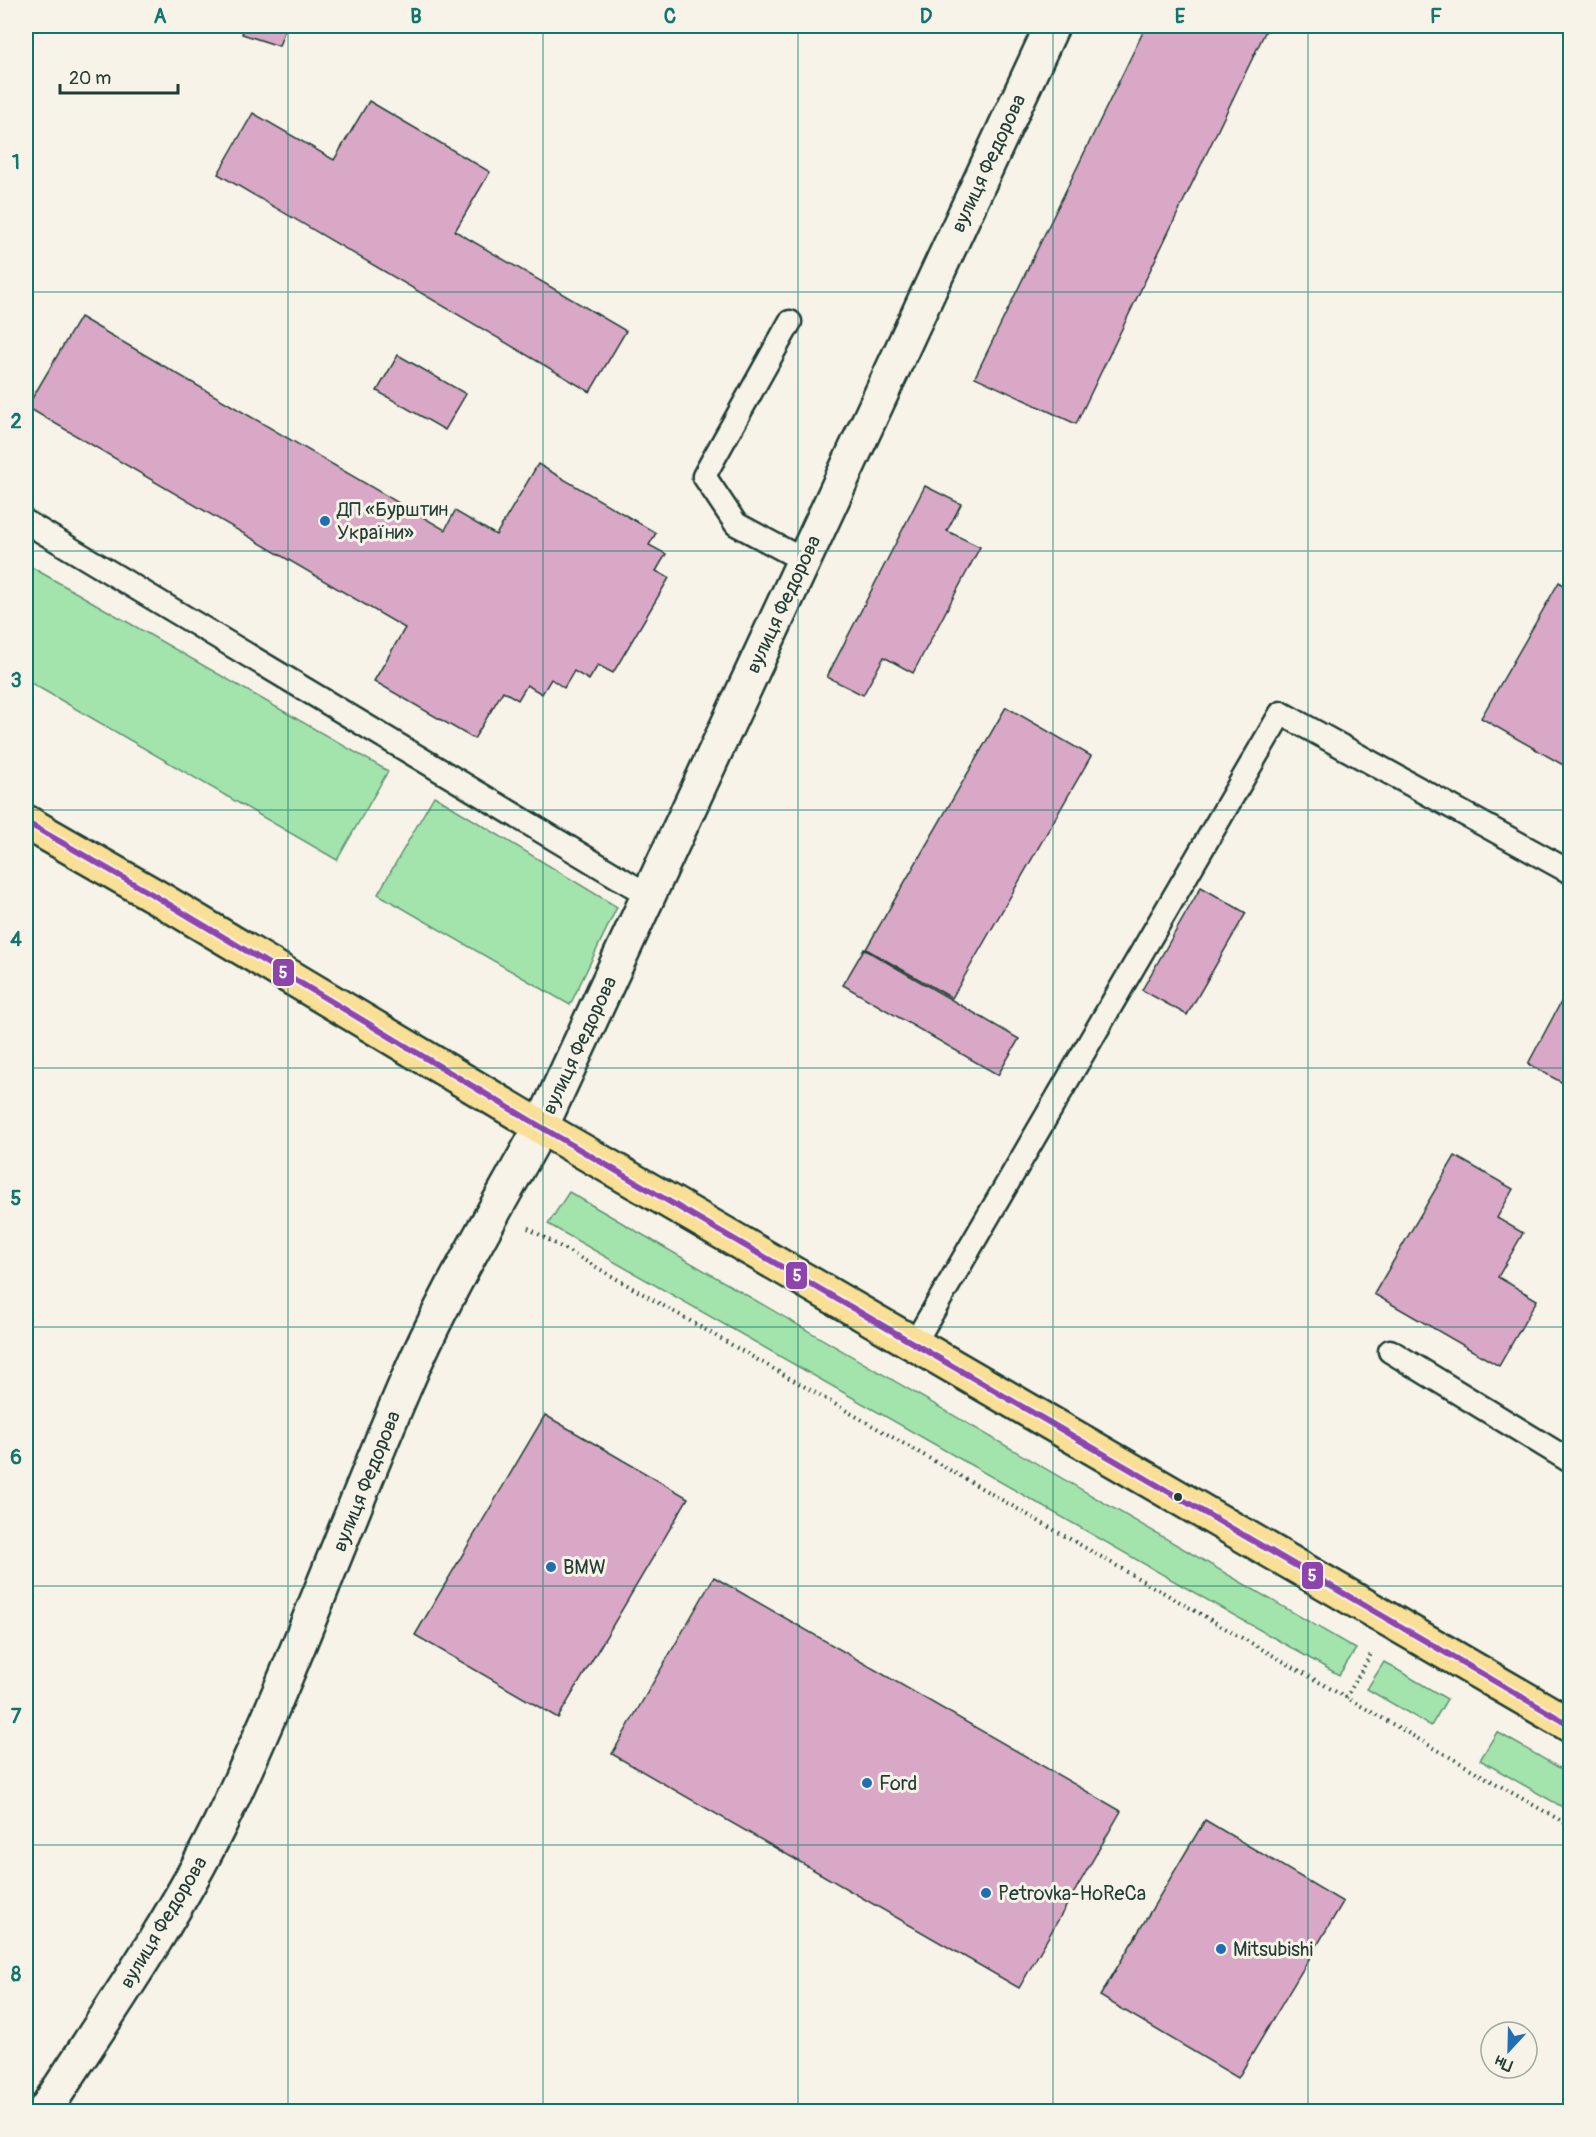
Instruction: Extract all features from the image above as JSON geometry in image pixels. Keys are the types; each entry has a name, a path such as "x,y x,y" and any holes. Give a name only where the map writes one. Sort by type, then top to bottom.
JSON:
{"main road":[{"path":"26,822 155,896 541,1127 1570,1725"}],"street":[{"name":"вулиця Федорова","path":"44,2112 149,1951 217,1829 296,1653 405,1385 541,1127 1052,26"}],"lane":[{"path":"790,322 704,476 736,524 803,560"},
{"path":"26,522 648,895"},
{"path":"914,1344 1281,713 1570,872"},
{"path":"1390,1351 1570,1461"}],"path":[{"path":"496,1210 1570,1826"},
{"path":"1346,1698 1371,1654"}],"green space":[{"path":"26,564 388,771 337,860 26,680"},
{"path":"434,796 617,907 570,1005 378,894"},
{"path":"569,1192 1356,1649 1339,1675 548,1224"},
{"path":"1384,1662 1447,1699 1431,1726 1367,1689"},
{"path":"1497,1732 1570,1774 1570,1794 1564,1808 1480,1760"}],"building":[{"path":"244,26 286,26 279,46 242,34"},
{"path":"1146,26 1268,26 1076,424 975,377"},
{"path":"369,101 490,172 455,231 626,331 590,392 218,174 253,113 334,160"},
{"name":"ДП «Бурштин України»","path":"80,317 445,530 455,511 496,535 538,464 656,533 649,545 666,554 656,571 669,578 613,673 598,665 589,680 574,671 564,688 551,679 542,694 527,685 518,700 503,691 474,739 374,681 405,628 27,407"},
{"path":"398,355 466,394 445,430 377,391"},
{"path":"925,486 961,504 947,531 980,547 913,673 884,657 863,695 827,677"},
{"path":"1559,582 1570,589 1570,769 1481,718"},
{"path":"1006,707 1091,756 952,998 866,949"},
{"path":"1201,887 1246,913 1187,1015 1142,990"},
{"path":"864,949 1019,1039 998,1075 843,985"},
{"path":"1570,985 1570,1087 1528,1064"},
{"path":"1455,1156 1513,1189 1497,1218 1523,1233 1498,1277 1537,1300 1499,1366 1374,1294"},
{"name":"BMW","path":"545,1415 688,1498 558,1718 415,1635"},
{"name":"Ford","path":"714,1577 1121,1811 1019,1988 612,1754"},
{"name":"Mitsubishi","path":"1205,1820 1343,1902 1238,2078 1100,1996"}],"transit line":[{"name":"5","path":"26,822 155,896 541,1127 1570,1725"}],"place":[{"name":"ДП «Бурштин України»","path":"325,521"},
{"name":"BMW","path":"551,1567"},
{"name":"Ford","path":"867,1783"},
{"name":"Petrovka-HoReCa","path":"986,1893"},
{"name":"Mitsubishi","path":"1221,1949"}]}
